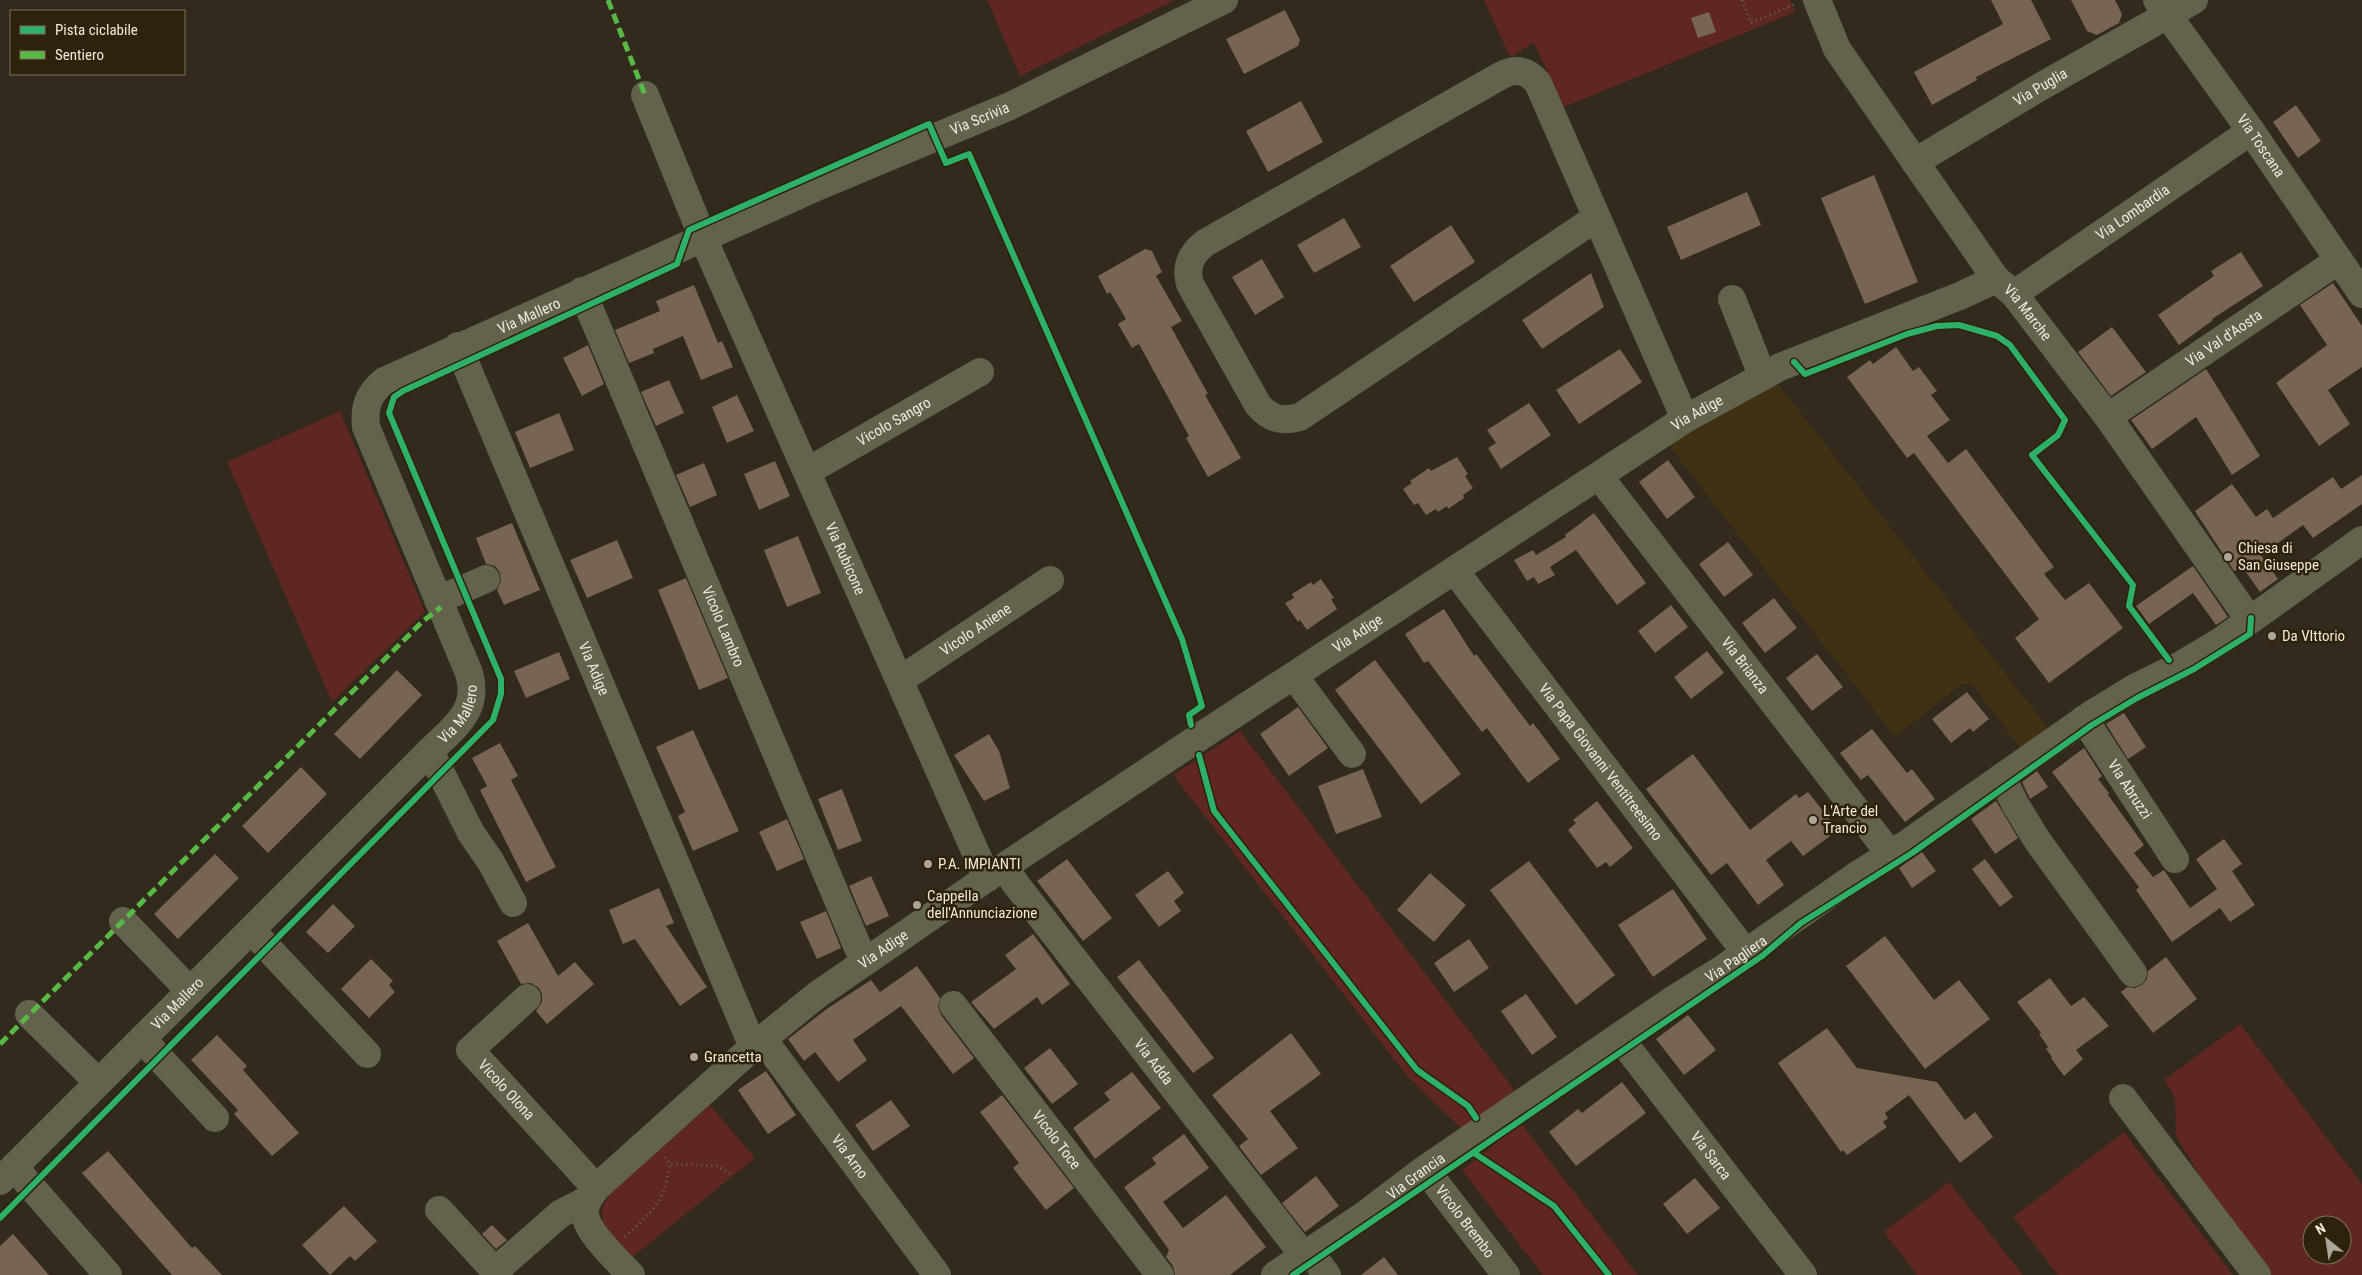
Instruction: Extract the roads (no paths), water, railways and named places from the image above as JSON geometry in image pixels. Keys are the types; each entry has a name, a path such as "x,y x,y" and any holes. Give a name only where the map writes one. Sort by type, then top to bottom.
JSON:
{"street":[{"name":"Via Scrivia","path":"703,238 819,186 1018,102 1224,0"},
{"name":"Via Puglia","path":"1915,162 2040,87 2163,8 2194,0"},
{"name":"Via Marche","path":"1808,1 1837,49 1915,162 2005,286 2108,417 2244,612 2251,618"},
{"name":"Via Toscana","path":"2163,8 2251,131 2362,294"},
{"path":"1596,218 1300,418 1293,419 1273,418 1258,405 1195,292 1188,274 1192,257 1205,243 1502,75 1517,70 1532,76 1538,83 1685,419"},
{"name":"Via Rubicone","path":"645,95 703,238 900,680 996,872"},
{"name":"Via Lombardia","path":"2005,286 2251,131"},
{"name":"Via Mallero","path":"7,1174 465,715 472,696 473,685 469,673 366,427 364,412 374,388 384,380 458,346 703,238"},
{"name":"Via Val d'Aosta","path":"2108,417 2339,260"},
{"name":"Via Adige","path":"497,1273 560,1214 592,1194 758,1043 817,995 996,872 1685,419 1762,376 1962,295 2005,286"},
{"name":"Vicolo Lambro","path":"582,291 864,962"},
{"path":"1732,299 1762,376"},
{"name":"Via Adige","path":"458,346 758,1043"},
{"name":"Vicolo Sangro","path":"808,471 980,372"},
{"name":"Via Brianza","path":"1599,476 1890,854"},
{"name":"Via Pagliera","path":"1482,1130 1746,953 2084,719 2136,687 2178,666 2221,641 2362,540"},
{"name":"Via Papa Giovanni Ventitreesimo","path":"1455,570 1746,953"},
{"path":"438,600 486,579"},
{"name":"Vicolo Aniene","path":"900,680 1050,580"},
{"path":"1294,676 1352,754"},
{"name":"Via Abruzzi","path":"2084,719 2175,859"},
{"path":"430,751 471,833 492,862 513,903"},
{"path":"2002,777 2015,804 2037,840 2133,973"},
{"name":"Via Adda","path":"996,872 1015,884 1307,1254 1327,1275"},
{"path":"122,921 190,991"},
{"path":"251,930 367,1054"},
{"name":"Vicolo Olona","path":"527,998 470,1050 592,1194"},
{"name":"Vicolo Toce","path":"953,1005 1160,1275"},
{"path":"29,1014 98,1082"},
{"name":"Via Sarca","path":"1619,1037 1804,1275"},
{"path":"142,1039 215,1118"},
{"name":"Via Arno","path":"758,1043 937,1275"},
{"path":"2123,1098 2257,1275"},
{"name":"Via Grancia","path":"1276,1275 1482,1130"},
{"name":"Vicolo Brembo","path":"1425,1169 1506,1275"},
{"path":"7,1174 108,1275"},
{"path":"592,1194 585,1213 586,1221 632,1275"},
{"path":"439,1210 497,1273"}],"place":[{"name":"Chiesa di San Giuseppe","path":"2228,557"},
{"name":"Da VIttorio","path":"2272,636"},
{"name":"L'Arte del Trancio","path":"1813,820"},
{"name":"P.A. IMPIANTI","path":"928,864"},
{"name":"Cappella dell'Annunciazione","path":"917,905"},
{"name":"Grancetta","path":"694,1057"}]}
